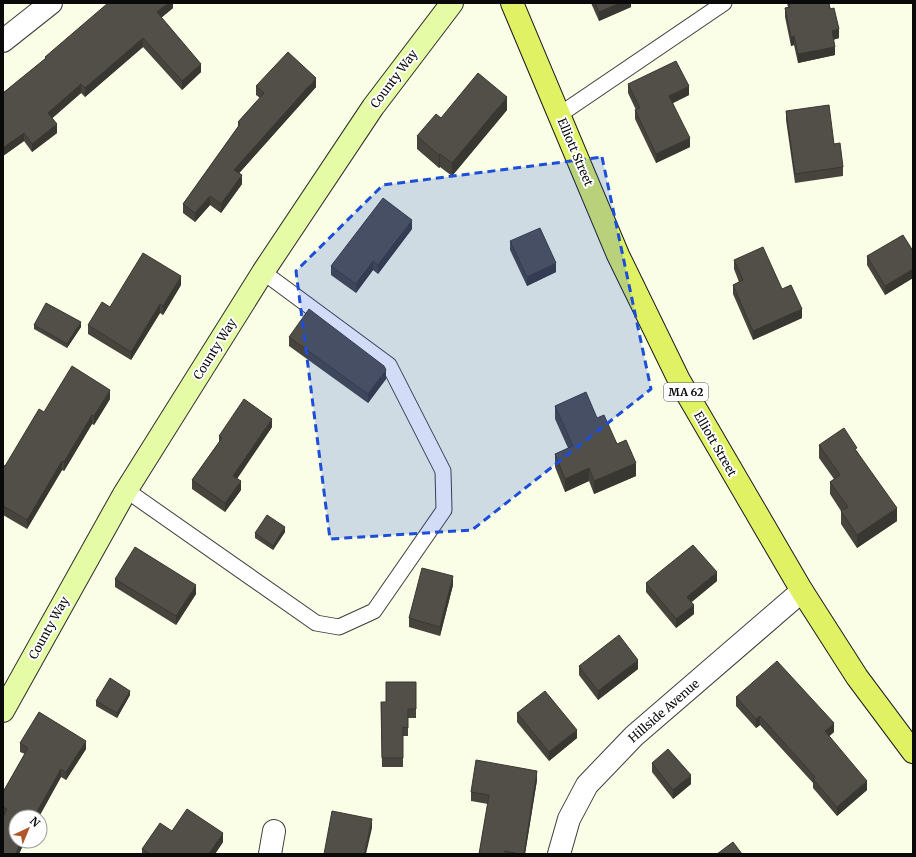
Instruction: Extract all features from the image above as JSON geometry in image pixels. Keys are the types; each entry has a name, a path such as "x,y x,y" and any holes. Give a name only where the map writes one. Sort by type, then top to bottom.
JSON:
{"main road":[{"name":"Elliott Street","path":"512,3 618,255 679,380 802,591 857,676 913,752"}],"street":[{"path":"3,41 51,3"},
{"name":"County Way","path":"3,711 126,490 263,272 373,108 452,3"},
{"name":"Hillside Avenue","path":"559,854 569,819 587,785 634,736 802,591"},
{"path":"270,854 274,830"}],"lane":[{"path":"560,115 724,3"},
{"path":"126,490 316,623 339,627 374,611 444,510 443,471 389,365 263,272"}],"highlighted area":[{"path":"602,157 651,389 472,530 330,539 296,271 383,185"}],"building":[{"path":"108,3 168,3 157,12 201,64 182,81 143,38 85,88 81,84 48,113 57,124 32,144 24,133 3,148 3,93 46,58 45,57"},
{"path":"595,3 620,3 599,12"},
{"path":"789,3 829,3 830,9 834,8 839,29 832,31 835,47 798,54 794,36 791,37 785,8 790,7"},
{"path":"288,52 316,78 234,170 242,175 221,204 210,196 195,213 183,204 240,124 238,122 264,93 256,86"},
{"path":"676,61 689,86 669,96 690,138 656,154 635,110 640,108 628,84"},
{"path":"478,73 507,97 452,163 440,154 439,155 417,136 436,114 441,118"},
{"path":"829,105 834,144 840,143 843,167 795,174 786,111"},
{"path":"383,198 412,220 378,265 373,261 356,284 331,266"},
{"path":"540,228 556,263 527,277 510,241"},
{"path":"903,235 913,251 913,269 885,286 867,256"},
{"path":"763,247 782,289 791,285 802,309 753,331 733,285 743,280 734,260"},
{"path":"143,253 181,276 163,306 160,304 131,352 88,325 102,302 110,307"},
{"path":"46,303 81,322 67,344 34,325"},
{"path":"309,309 384,366 386,370 368,394 289,337"},
{"path":"72,366 110,390 94,416 92,415 64,462 62,461 27,520 3,506 3,465 5,466 39,409 44,412"},
{"path":"586,392 597,418 604,415 617,444 626,440 636,463 594,481 589,468 565,479 555,454 573,446 555,406"},
{"path":"244,399 272,419 233,476 241,481 225,503 192,480 222,438 219,436"},
{"path":"844,428 857,448 855,449 897,508 857,535 841,511 848,507 830,482 840,475 819,445"},
{"path":"267,515 285,527 273,546 255,533"},
{"path":"693,545 717,572 687,597 694,605 676,619 646,583"},
{"path":"135,547 196,585 176,616 115,579"},
{"path":"422,568 453,576 440,627 409,618"},
{"path":"619,635 638,660 598,691 579,666"},
{"path":"777,661 834,723 825,731 867,781 837,807 813,779 815,777 760,716 756,719 736,697"},
{"path":"110,678 130,691 117,713 96,701"},
{"path":"386,682 416,682 416,709 408,709 408,728 403,727 403,758 382,758 381,702 386,702"},
{"path":"545,691 577,730 549,752 517,713"},
{"path":"39,712 86,741 66,772 61,769 38,809 8,809 8,849 18,849 16,854 3,854 3,817 7,809 3,807 3,792 28,748 20,743"},
{"path":"668,749 691,775 673,790 652,763"},
{"path":"476,760 537,771 524,854 505,851 505,854 479,854 489,795 471,792"},
{"path":"187,809 223,833 209,854 150,854 142,849 160,823 172,831"},
{"path":"332,811 372,819 364,854 324,854"},
{"path":"733,842 742,854 717,854"}]}
